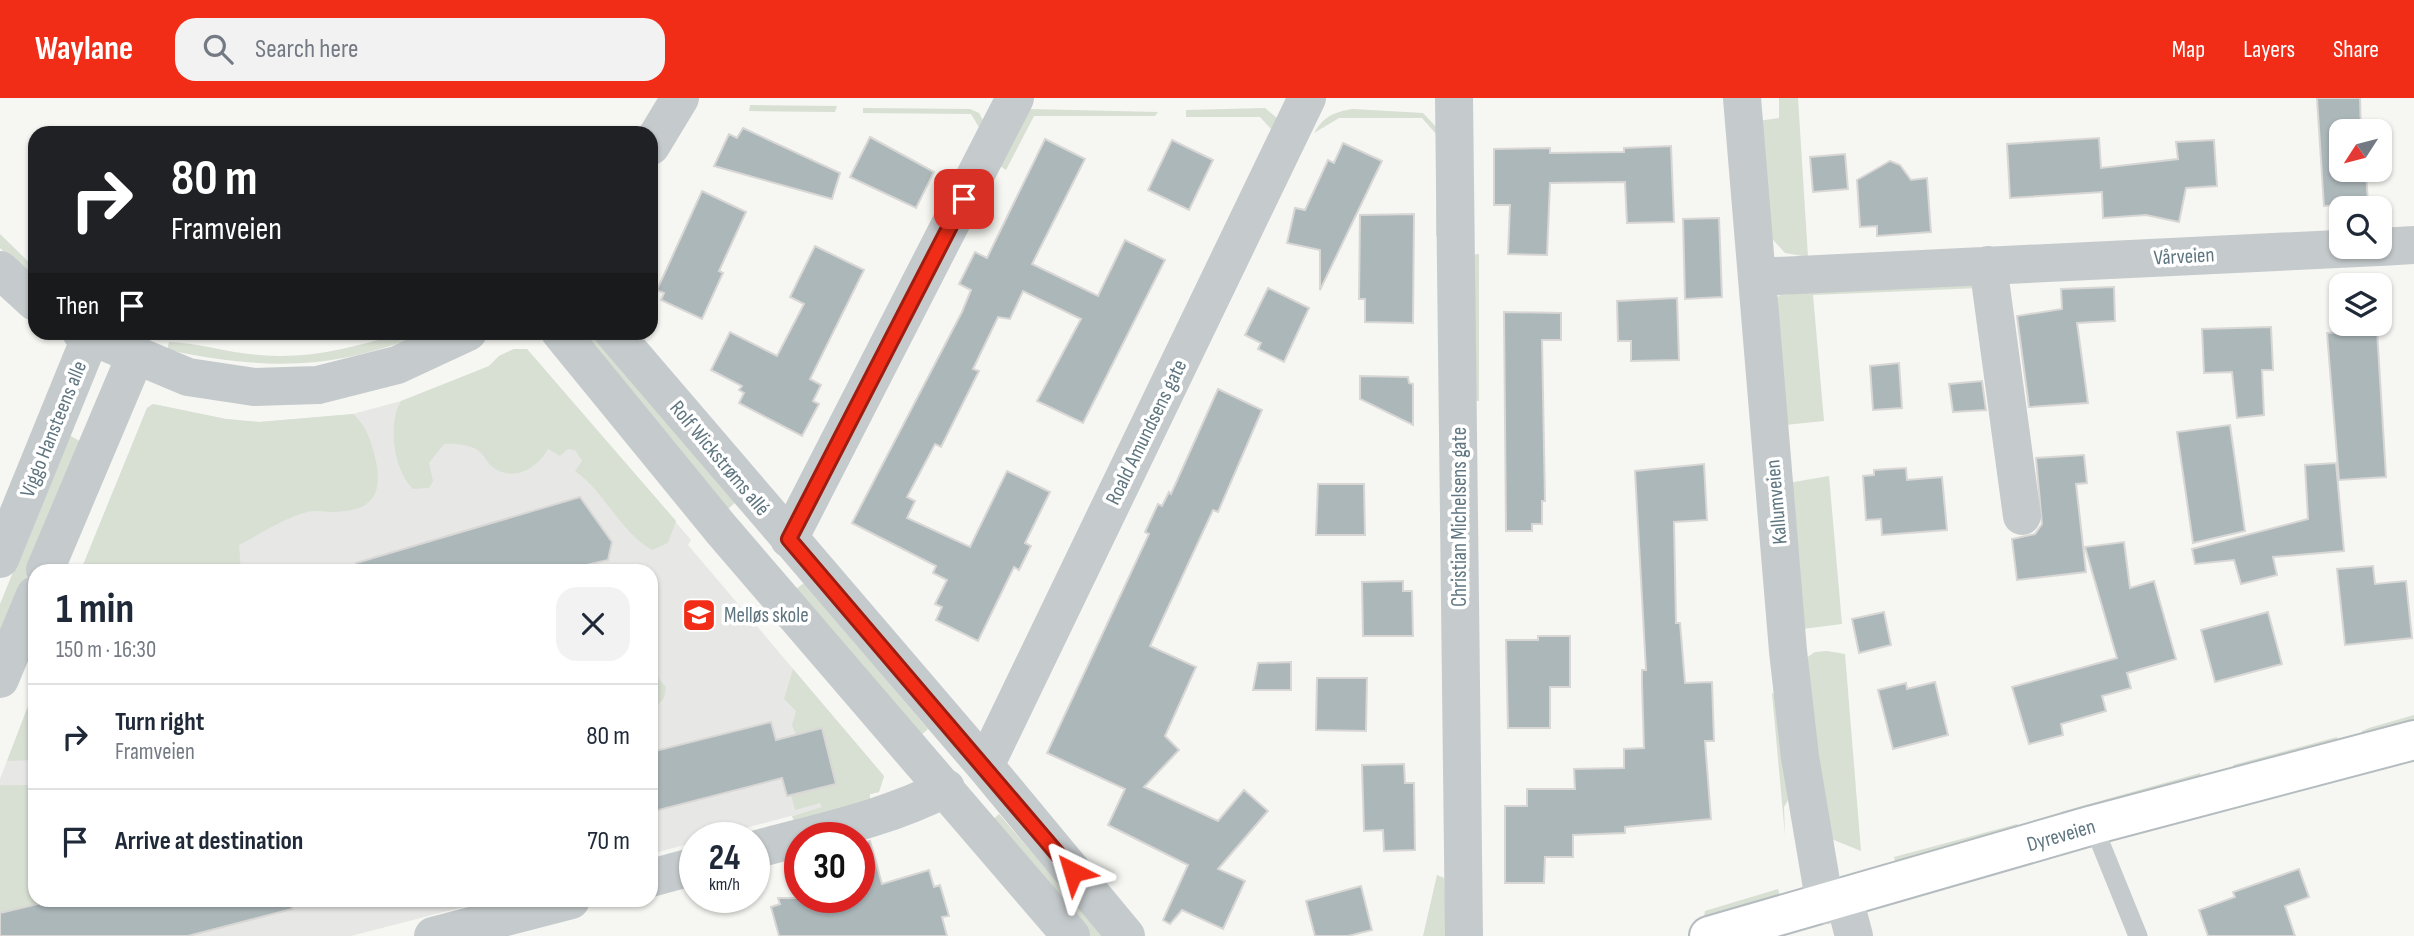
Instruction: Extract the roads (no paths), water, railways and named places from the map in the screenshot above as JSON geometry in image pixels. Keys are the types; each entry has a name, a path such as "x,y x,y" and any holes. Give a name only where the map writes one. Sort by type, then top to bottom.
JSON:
{"main road":[{"name":"Dyreveien","path":"1709,936 2093,825 2414,740"}],"street":[{"path":"658,134 680,98"},
{"path":"789,539 1015,98"},
{"name":"Roald Amundsens gate","path":"985,766 1307,98"},
{"name":"Christian Michelsens gate","path":"1454,98 1464,936"},
{"name":"Kallumveien","path":"1742,98 1793,691 1817,870 1854,936"},
{"name":"Vårveien","path":"2392,246 2414,245"},
{"name":"Vårveien","path":"1757,277 2329,249"},
{"path":"1988,265 2022,516"},
{"path":"0,270 28,296"},
{"name":"Viggo Hansteens alle","path":"0,559 84,340"},
{"path":"97,340 135,357 202,379 254,387 318,386 397,365 451,340"},
{"name":"Rolf Wickstrøms allé","path":"567,340 721,529 1071,936"},
{"name":"Rolf Wickstrøms allé","path":"620,340 985,766 1126,936"},
{"path":"48,564 135,357"},
{"path":"0,679 28,612"},
{"path":"770,846 869,819 919,802 946,788"},
{"path":"658,876 679,870"},
{"path":"433,936 544,907"}],"lane":[{"path":"2093,825 2138,936"}],"place":[{"name":"Melløs skole","path":"699,615"}]}
